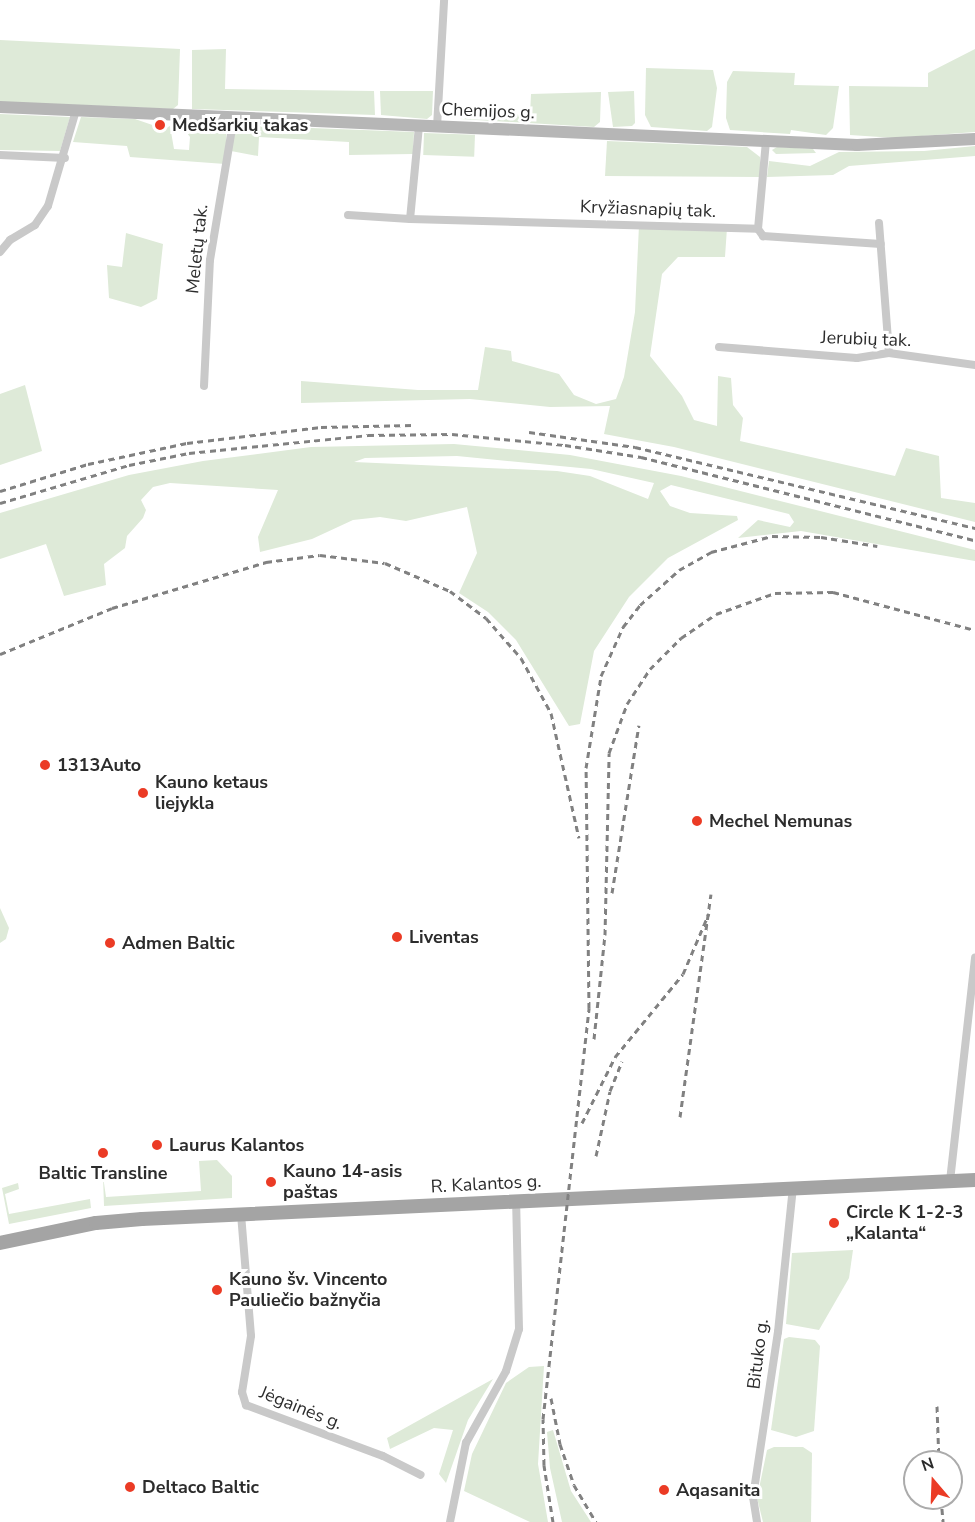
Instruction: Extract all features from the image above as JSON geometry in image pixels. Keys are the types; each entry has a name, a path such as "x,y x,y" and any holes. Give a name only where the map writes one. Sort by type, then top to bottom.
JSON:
{"main road":[{"name":"Chemijos g.","path":"0,107 766,141 895,145 975,139"},
{"name":"R. Kalantos g.","path":"0,1243 96,1223 241,1214 975,1180"}],"street":[{"path":"436,126 444,0"},
{"path":"1,247 27,231 42,216 65,158 76,110"},
{"name":"Meletų tak.","path":"204,386 210,260 234,117"},
{"path":"410,219 419,126"},
{"path":"758,229 766,141"},
{"path":"0,155 65,158"},
{"name":"Kryžiasnapių tak.","path":"348,215 410,219 758,229 763,236 881,244"},
{"path":"879,223 890,353"},
{"name":"Jerubių tak.","path":"719,347 857,358 890,353 975,365"},
{"path":"950,1181 975,957"},
{"name":"Bituko g.","path":"757,1522 753,1497 778,1332 793,1188"},
{"path":"450,1522 466,1443 506,1371 519,1329 516,1201"},
{"name":"Jėgainės g.","path":"241,1214 250,1336 242,1392 246,1405 421,1474"}],"green space":[{"path":"0,40 180,49 178,105 173,109 0,102"},
{"path":"226,49 225,89 374,91 375,115 192,109 192,50"},
{"path":"975,49 975,132 895,138 850,135 849,86 928,87 928,73"},
{"path":"646,68 713,70 717,88 712,127 707,131 651,127 645,115"},
{"path":"733,71 795,73 794,85 839,86 833,128 826,135 791,130 790,134 730,130 726,118 727,82"},
{"path":"380,91 433,91 432,115 427,119 381,115"},
{"path":"634,91 635,123 632,126 613,127 608,92"},
{"path":"601,92 600,122 594,127 460,119 460,105 463,113 530,115 531,94"},
{"path":"0,114 70,117 60,151 0,150"},
{"path":"81,117 135,119 164,129 170,126 174,149 189,150 190,137 181,125 227,124 225,164 130,157 127,146 73,142"},
{"path":"236,125 414,132 413,154 349,155 349,142 259,137 258,156 231,151"},
{"path":"424,133 475,135 474,157 423,155"},
{"path":"607,141 747,147 760,157 760,177 605,176"},
{"path":"975,146 975,156 849,166 833,175 767,177 769,161 810,166 839,152 924,151"},
{"path":"777,147 813,149 816,153 776,154 772,150"},
{"path":"639,225 727,228 725,257 678,257 662,274 650,356 682,396 694,420 717,426 718,376 731,378 733,405 743,418 740,441 895,476 906,448 939,456 941,498 975,503 975,522 674,447 604,434 610,406 550,407 470,399 301,403 301,381 418,390 478,390 485,347 511,351 512,361 559,374 574,395 596,404 616,399 624,377 635,312"},
{"path":"126,233 163,244 157,299 141,307 109,298 107,265 122,267"},
{"path":"25,385 42,451 0,465 0,394"},
{"path":"454,444 570,455 681,476 975,550 975,561 801,531 738,538 758,520 790,527 794,522 789,514 671,485 660,491 670,506 690,513 737,516 738,520 668,558 629,597 594,651 580,724 569,726 516,640 488,612 459,593 477,553 467,507 406,521 380,517 353,520 312,539 260,552 258,537 278,490 170,483 153,487 141,500 146,510 143,518 127,536 125,548 104,564 106,585 64,596 46,544 0,559 0,513 129,475 203,461 311,447","holes":["457,456 591,469 654,483 648,499 590,476 557,471 354,462 365,458"]},
{"path":"0,908 9,928 6,939 0,943"},
{"path":"217,1160 232,1176 232,1198 104,1206 103,1176 106,1197 201,1191 199,1161"},
{"path":"18,1183 19,1189 5,1194 9,1214 90,1199 91,1208 9,1224 2,1188"},
{"path":"853,1250 849,1278 819,1330 786,1324 792,1253"},
{"path":"789,1337 815,1340 820,1346 814,1431 796,1437 771,1430 784,1339"},
{"path":"544,1366 538,1464 548,1522 530,1522 464,1491 472,1454 506,1383 529,1367"},
{"path":"493,1379 468,1420 446,1483 439,1474 453,1430 434,1428 390,1449 387,1438"},
{"path":"553,1430 571,1491 591,1522 562,1522 550,1468 547,1432"},
{"path":"774,1447 803,1447 812,1453 811,1522 763,1522 757,1498 767,1450"}],"railway":[{"path":"0,491 88,464 187,443 321,427 413,425"},
{"path":"529,432 635,447 975,528"},
{"path":"0,503 129,465 189,453 368,435 452,434 565,445 641,457 975,540"},
{"path":"553,1522 544,1465 543,1419 589,1008 586,768 601,676 623,627 640,605 679,570 711,552 772,536 821,537 877,546"},
{"path":"0,654 112,608 266,562 320,555 385,563 450,591 486,618 521,658 551,713 579,838"},
{"path":"594,1039 605,935 609,753 627,704 650,669 681,638 716,614 775,593 833,592 975,630"},
{"path":"612,893 639,725"},
{"path":"680,1117 711,894"},
{"path":"582,1123 615,1057 683,974 709,913"},
{"path":"596,1156 610,1091 622,1061"},
{"path":"551,1398 560,1444 574,1485 596,1522"},
{"path":"937,1406 939,1450"},
{"path":"942,1510 943,1522"}],"place":[{"name":"Medšarkių takas","path":"160,125"},
{"name":"1313Auto","path":"45,765"},
{"name":"Kauno ketaus liejykla","path":"143,793"},
{"name":"Mechel Nemunas","path":"697,821"},
{"name":"Liventas","path":"397,937"},
{"name":"Admen Baltic","path":"110,943"},
{"name":"Laurus Kalantos","path":"157,1145"},
{"name":"Baltic Transline","path":"103,1153"},
{"name":"Kauno 14-asis paštas","path":"271,1182"},
{"name":"Circle K 1-2-3 „Kalanta“","path":"834,1223"},
{"name":"Kauno šv. Vincento Pauliečio bažnyčia","path":"217,1290"},
{"name":"Deltaco Baltic","path":"130,1487"},
{"name":"Aqasanita","path":"664,1490"}]}
